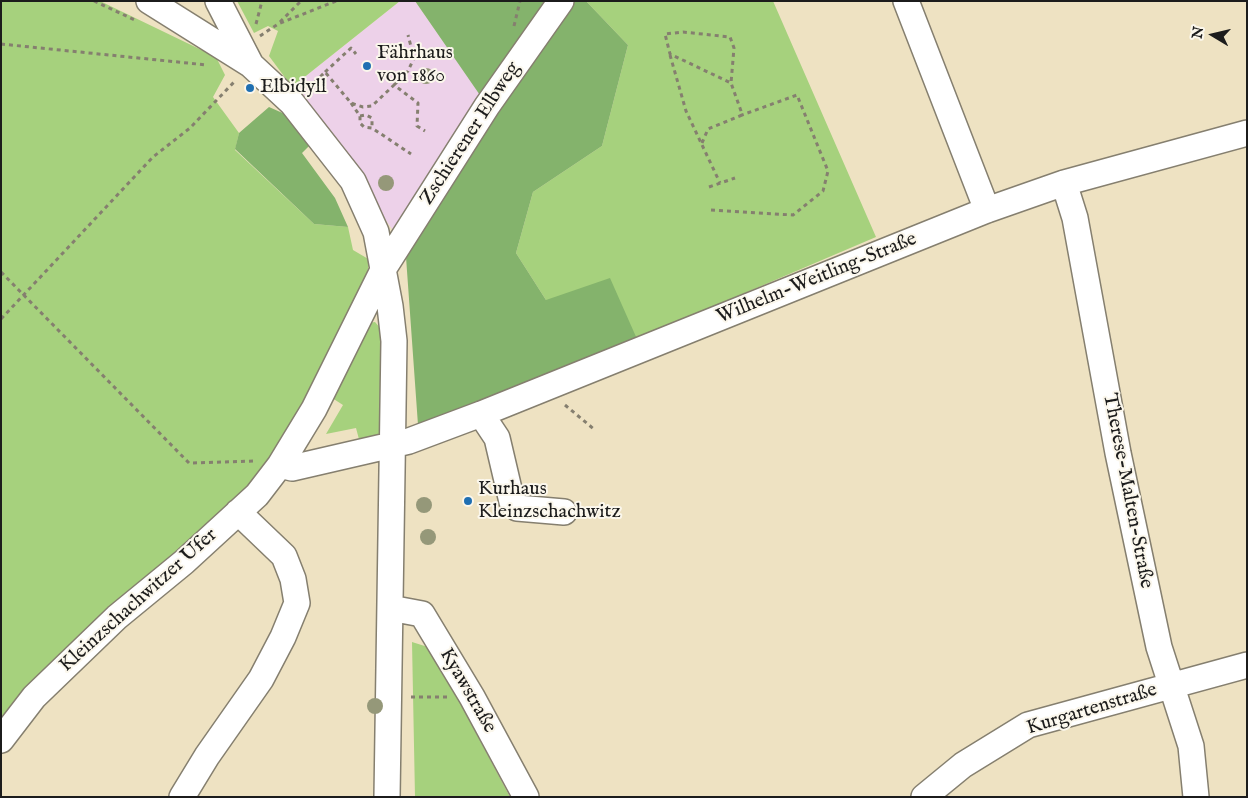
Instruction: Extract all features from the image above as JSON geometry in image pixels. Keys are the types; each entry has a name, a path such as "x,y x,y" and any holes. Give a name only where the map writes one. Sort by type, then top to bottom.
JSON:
{"street":[{"path":"218,1 245,71"},
{"name":"Zschierener Elbweg","path":"384,268 487,106 561,1"},
{"path":"906,1 988,210"},
{"path":"158,4 245,71 292,103 353,180 376,232 384,268 394,342 387,797"},
{"name":"Wilhelm-Weitling-Straße","path":"393,444 409,441 481,414 988,210 1064,183 1247,133"},
{"name":"Therese-Malten-Straße","path":"1064,183 1075,218 1118,453 1159,647 1191,746 1196,797"},
{"name":"Kleinzschachwitzer Ufer","path":"1,740 41,690 117,617 184,562 257,495 280,465 314,409 384,268"},
{"path":"481,414 496,438 512,502 517,508 564,512"},
{"path":"280,465 292,468 393,444"},
{"path":"182,797 207,756 261,679 283,637 297,603 294,579 284,556 238,512"},
{"name":"Kyawstraße","path":"390,608 422,614 472,697 526,797"},
{"name":"Kurgartenstraße","path":"924,797 963,765 1028,726 1247,666"}],"path":[{"path":"255,25 262,1"},
{"path":"278,24 301,1"},
{"path":"257,37 278,24 336,1"},
{"path":"720,184 686,110 665,34 683,32 730,37 734,48 731,83 742,116"},
{"path":"351,103 363,107 372,106 408,71 414,58 408,35"},
{"path":"1,44 216,66"},
{"path":"292,103 351,48 356,54"},
{"path":"670,54 731,83"},
{"path":"1,319 153,157 190,128 245,71"},
{"path":"325,72 351,103 360,116 360,123 364,127 372,128 411,154"},
{"path":"394,85 418,103 416,126 425,131"},
{"path":"702,143 708,129 797,96 828,171 823,191 793,215 711,210"},
{"path":"360,116 366,115 372,118 372,128"},
{"path":"709,187 735,178"},
{"path":"1,272 189,463 262,461 280,465"},
{"path":"546,388 595,430"},
{"path":"388,697 472,697"}],"shaded area":[{"path":"400,1 415,1 484,100 400,240 382,215 360,172 292,87"}],"green space":[{"path":"1,1 100,1 216,57 225,75 213,97 239,133 235,150 314,224 348,227 353,250 370,260 363,290 268,469 1,731"},
{"path":"237,1 400,1 292,87 269,56 278,31 268,26 254,33"},
{"path":"415,1 586,1 628,45 602,146 533,192 516,253 546,300 610,278 637,339 573,369 418,425 406,257 484,101"},
{"path":"586,1 773,1 876,237 637,339 546,300 516,253 533,192 602,146 628,45"},
{"path":"269,107 287,115 312,143 302,153 335,198 348,227 314,224 235,149 239,133"},
{"path":"375,322 382,330 381,431 376,441 360,443 356,428 326,434 343,405 329,396 369,323"},
{"path":"412,642 431,648 510,797 415,797"}],"place":[{"name":"Fährhaus von 1860","path":"367,66"},
{"name":"Elbidyll","path":"250,88"},
{"name":"Kurhaus Kleinzschachwitz","path":"468,501"}]}
